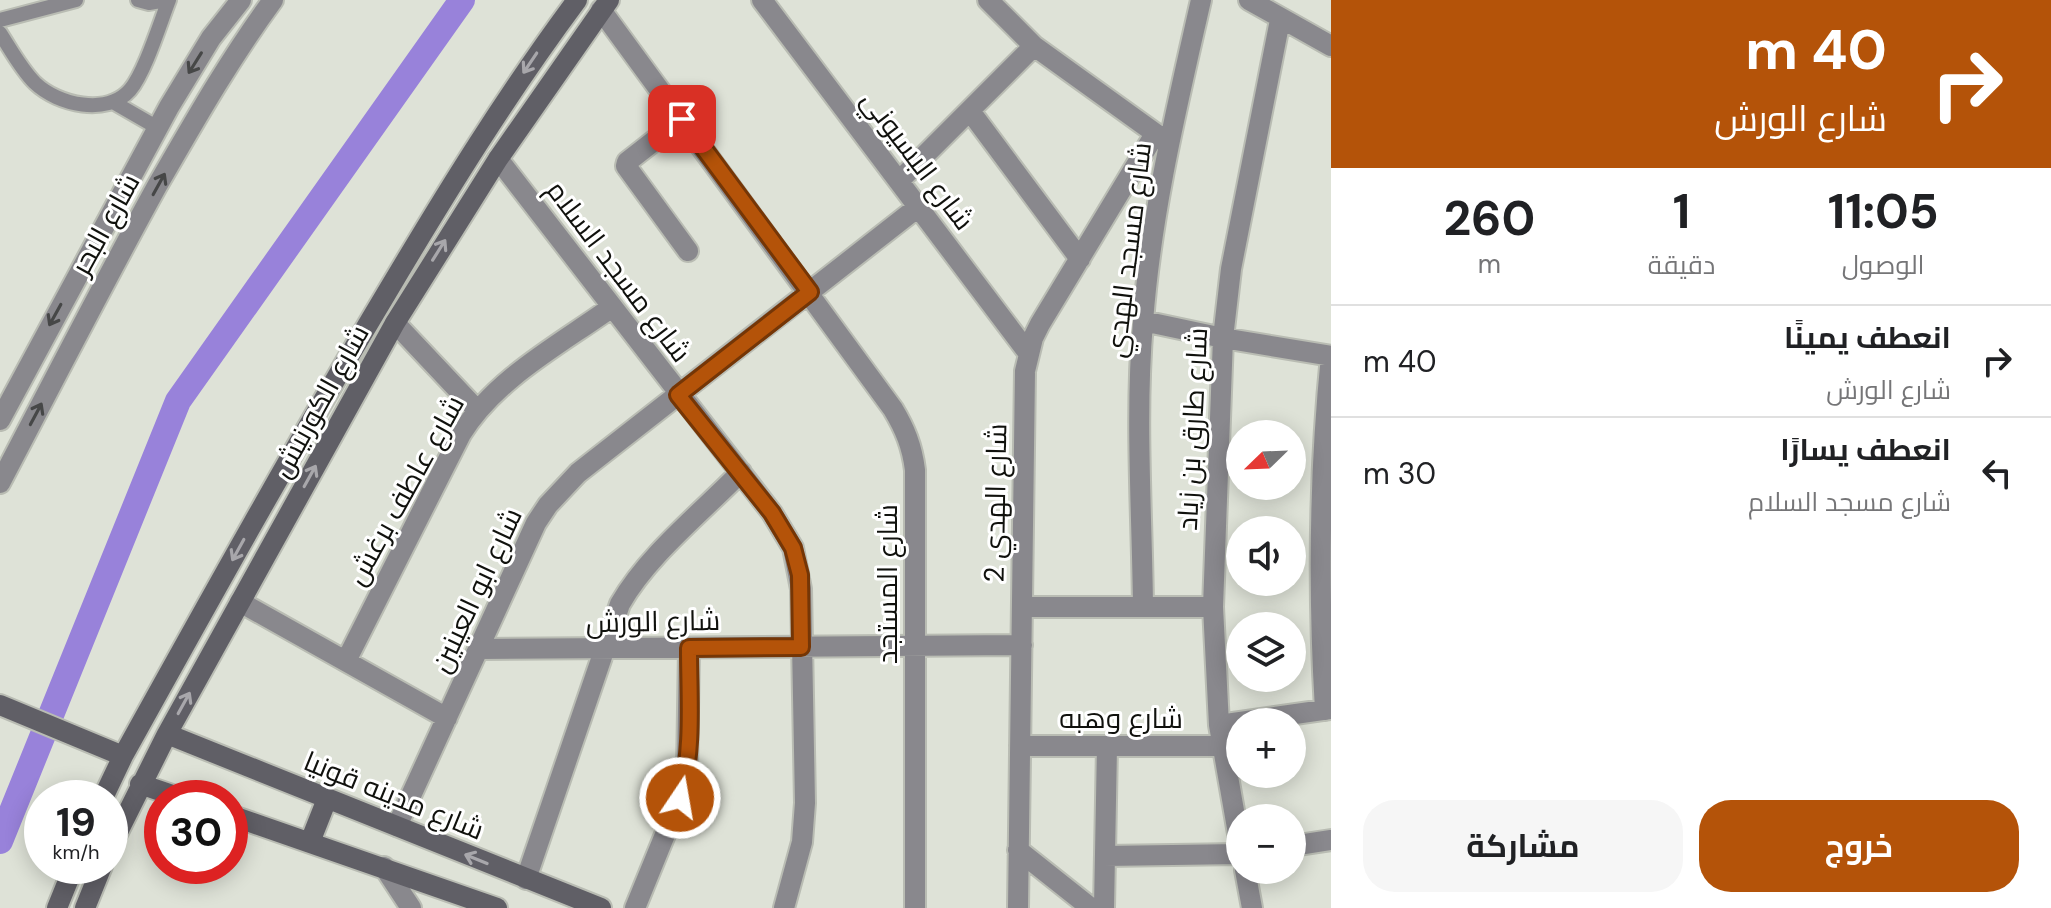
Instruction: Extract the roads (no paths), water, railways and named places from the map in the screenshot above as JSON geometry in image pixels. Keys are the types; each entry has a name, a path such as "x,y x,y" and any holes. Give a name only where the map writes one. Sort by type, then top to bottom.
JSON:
{"main road":[{"name":"شارع الكورنيش","path":"112,780 325,396 422,232 504,102 577,0"},
{"name":"شارع الكورنيش","path":"128,810 395,323 498,159 605,5"},
{"path":"0,705 123,756"},
{"name":"شارع مدينه قونيا","path":"167,734 601,908"},
{"path":"140,784 144,785"},
{"path":"310,842 327,799"},
{"path":"248,821 497,908"},
{"path":"57,908 67,884"},
{"path":"85,908 95,884"}],"street":[{"name":"شارع البحر","path":"0,420 7,385 94,244 211,38 241,0"},
{"name":"شارع البحر","path":"0,483 117,259 234,53 273,0"},
{"name":"شارع البسيوني","path":"762,0 1029,354"},
{"path":"988,0 1034,46 1162,139"},
{"name":"شارع مسجد الهدي","path":"1143,607 1140,378 1143,321 1162,139 1201,0"},
{"path":"1249,0 1331,46"},
{"name":"شارع المستجد","path":"605,5 682,119 893,409 912,449 915,470 915,908"},
{"name":"شارع طارق بن زياد","path":"1232,804 1221,746 1213,607 1223,338 1231,269 1280,20"},
{"path":"899,181 1034,46"},
{"path":"970,111 1080,259"},
{"path":"682,119 627,162 626,166 688,251"},
{"name":"شارع الهدي 2","path":"1018,908 1024,387 1029,354 1040,324 1080,259 1162,139"},
{"name":"شارع مسجد السلام","path":"498,159 678,395 741,472 772,513 793,548 800,575 805,803 802,842 784,908"},
{"name":"شارع ابو العينين","path":"397,826 536,523 548,505 578,473 918,207"},
{"path":"94,244 117,259"},
{"name":"شارع عاطف برغش","path":"346,661 476,409 497,389 612,307"},
{"path":"1143,321 1331,356 1325,413 1325,528 1319,589 1328,709 1219,725"},
{"path":"395,323 476,409"},
{"path":"526,879 620,604 631,585 741,472"},
{"path":"240,602 447,718"},
{"path":"1022,607 1213,607"},
{"name":"شارع الورش","path":"478,649 1022,645"},
{"path":"635,908 680,798 687,772 689,648"},
{"name":"شارع وهبه","path":"1020,746 1221,746"},
{"path":"1104,908 1107,746"},
{"path":"1306,844 1331,840"},
{"path":"1018,850 1091,908"},
{"path":"1105,856 1226,854"},
{"path":"384,867 411,908"},
{"path":"1248,884 1252,908"}],"lane":[{"path":"0,20 76,0"},
{"path":"138,0 149,3 168,0"},
{"path":"0,33 32,80 42,89 52,95 93,106 113,102 130,90 168,0"},
{"path":"113,102 158,128"}],"waterway":[{"path":"0,841 178,401 462,0"}]}
